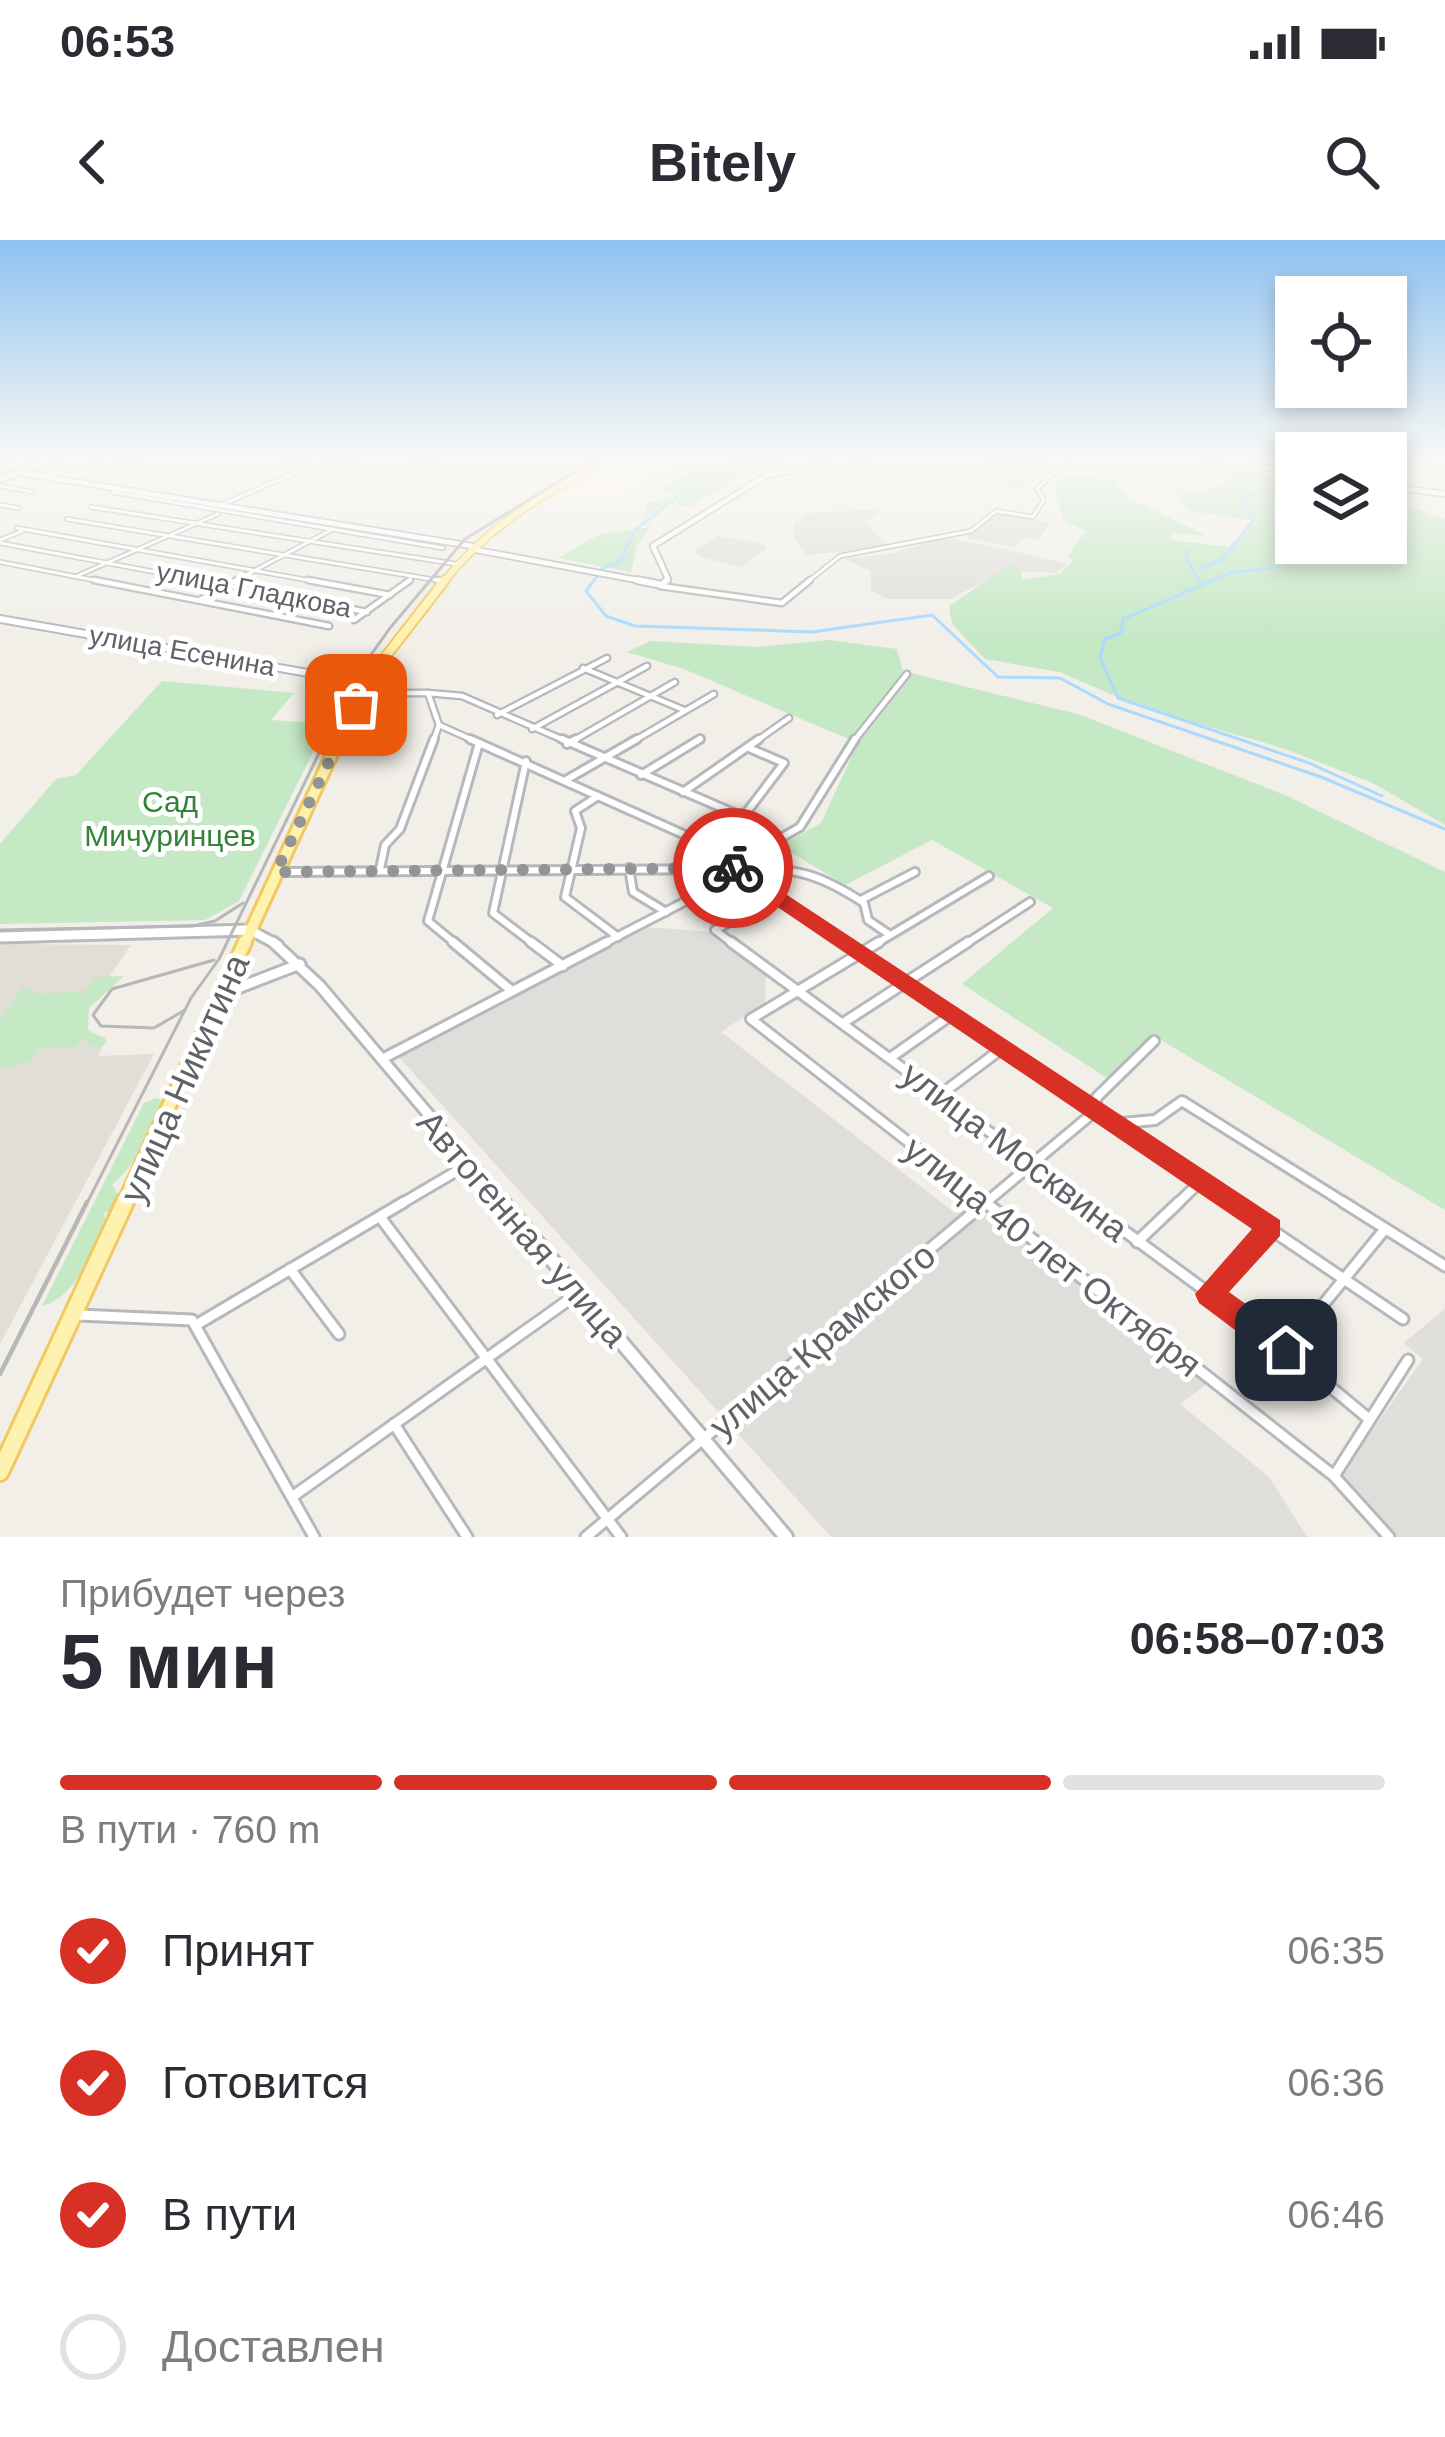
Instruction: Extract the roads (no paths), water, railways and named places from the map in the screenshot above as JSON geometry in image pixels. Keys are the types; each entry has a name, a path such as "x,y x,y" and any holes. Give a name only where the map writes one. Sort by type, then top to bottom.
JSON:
{"main road":[{"path":"302,519 471,548"},
{"name":"улица Никитина","path":"0,1472 367,681 456,564 507,519"},
{"path":"0,937 250,930"}],"street":[{"path":"67,519 442,581"},
{"path":"160,519 456,564"},
{"path":"77,576 203,519"},
{"path":"274,519 443,548"},
{"path":"657,586 668,579 652,546 696,519"},
{"path":"471,548 657,586 782,603 840,556 971,531 987,519"},
{"path":"200,599 341,525"},
{"path":"17,529 390,595"},
{"path":"0,542 26,530"},
{"name":"улица Гладкова","path":"0,542 367,611"},
{"path":"0,562 186,602 329,626"},
{"path":"354,620 412,579"},
{"name":"улица Есенина","path":"0,619 367,681"},
{"path":"497,715 607,658"},
{"path":"532,729 647,666"},
{"path":"583,668 685,710"},
{"path":"739,833 772,843 793,833 843,754 908,674"},
{"path":"367,681 407,693 462,696 497,715 743,817"},
{"path":"567,744 675,682"},
{"path":"380,869 385,845 400,829 439,725 428,693"},
{"path":"566,780 714,694"},
{"path":"683,792 789,718"},
{"path":"439,725 712,849"},
{"path":"640,775 700,739"},
{"path":"479,743 428,921 512,992"},
{"path":"712,849 739,833 743,817 784,763 749,748"},
{"path":"526,761 493,913 563,966"},
{"path":"598,796 575,812 581,828 565,897 618,937"},
{"path":"712,849 712,866"},
{"path":"276,872 712,866 744,874 1403,1319"},
{"path":"629,867 633,892 666,912"},
{"path":"381,1060 744,874 776,867 826,878 861,900 868,920 890,935"},
{"path":"861,900 915,872"},
{"path":"799,991 989,876"},
{"name":"улица Москвина","path":"778,896 715,930 1286,1350 1369,1419"},
{"path":"843,1023 1030,902"},
{"name":"Автогенная улица","path":"250,930 274,940 300,964 786,1537"},
{"path":"225,993 300,964"},
{"name":"улица 40 лет Октября","path":"799,991 752,1019 1334,1476 1389,1537"},
{"path":"890,1058 954,1013"},
{"name":"улица Крамского","path":"586,1537 1032,1165 1095,1108 1097,1097 1154,1041"},
{"path":"940,1095 1005,1047"},
{"path":"1118,1123 1155,1120 1182,1101 1445,1266"},
{"path":"196,1325 467,1165"},
{"path":"1138,1242 1202,1180"},
{"path":"380,1216 621,1537"},
{"path":"1209,1294 1271,1228"},
{"path":"1286,1350 1385,1229"},
{"path":"290,1269 339,1334"},
{"path":"292,1498 578,1293"},
{"path":"75,1316 192,1320 314,1537"},
{"path":"1334,1476 1408,1360"},
{"path":"394,1424 467,1537"}],"waterway":[{"path":"650,519 635,530 620,562 603,568 586,591 606,616 635,626 812,632 932,615 998,677 1060,678 1108,704 1321,777 1445,829"},
{"path":"1201,568 1222,560 1255,519"},
{"path":"1190,549 1186,558 1202,585 1123,619 1121,633 1105,639 1100,657 1118,698 1309,763 1382,796"},
{"path":"1204,584 1230,573 1278,567"}],"tram line":[{"path":"185,1010 219,959 358,673 465,539 498,519"},
{"path":"0,930 193,926 215,921 243,903"},
{"path":"185,1010 154,1028 101,1026 93,1015 112,989 214,960"},
{"path":"86,1205 185,1010"},
{"path":"0,1374 87,1202"}],"park label":[{"name":"Сад Мичуринцев","path":"170,819"}]}
